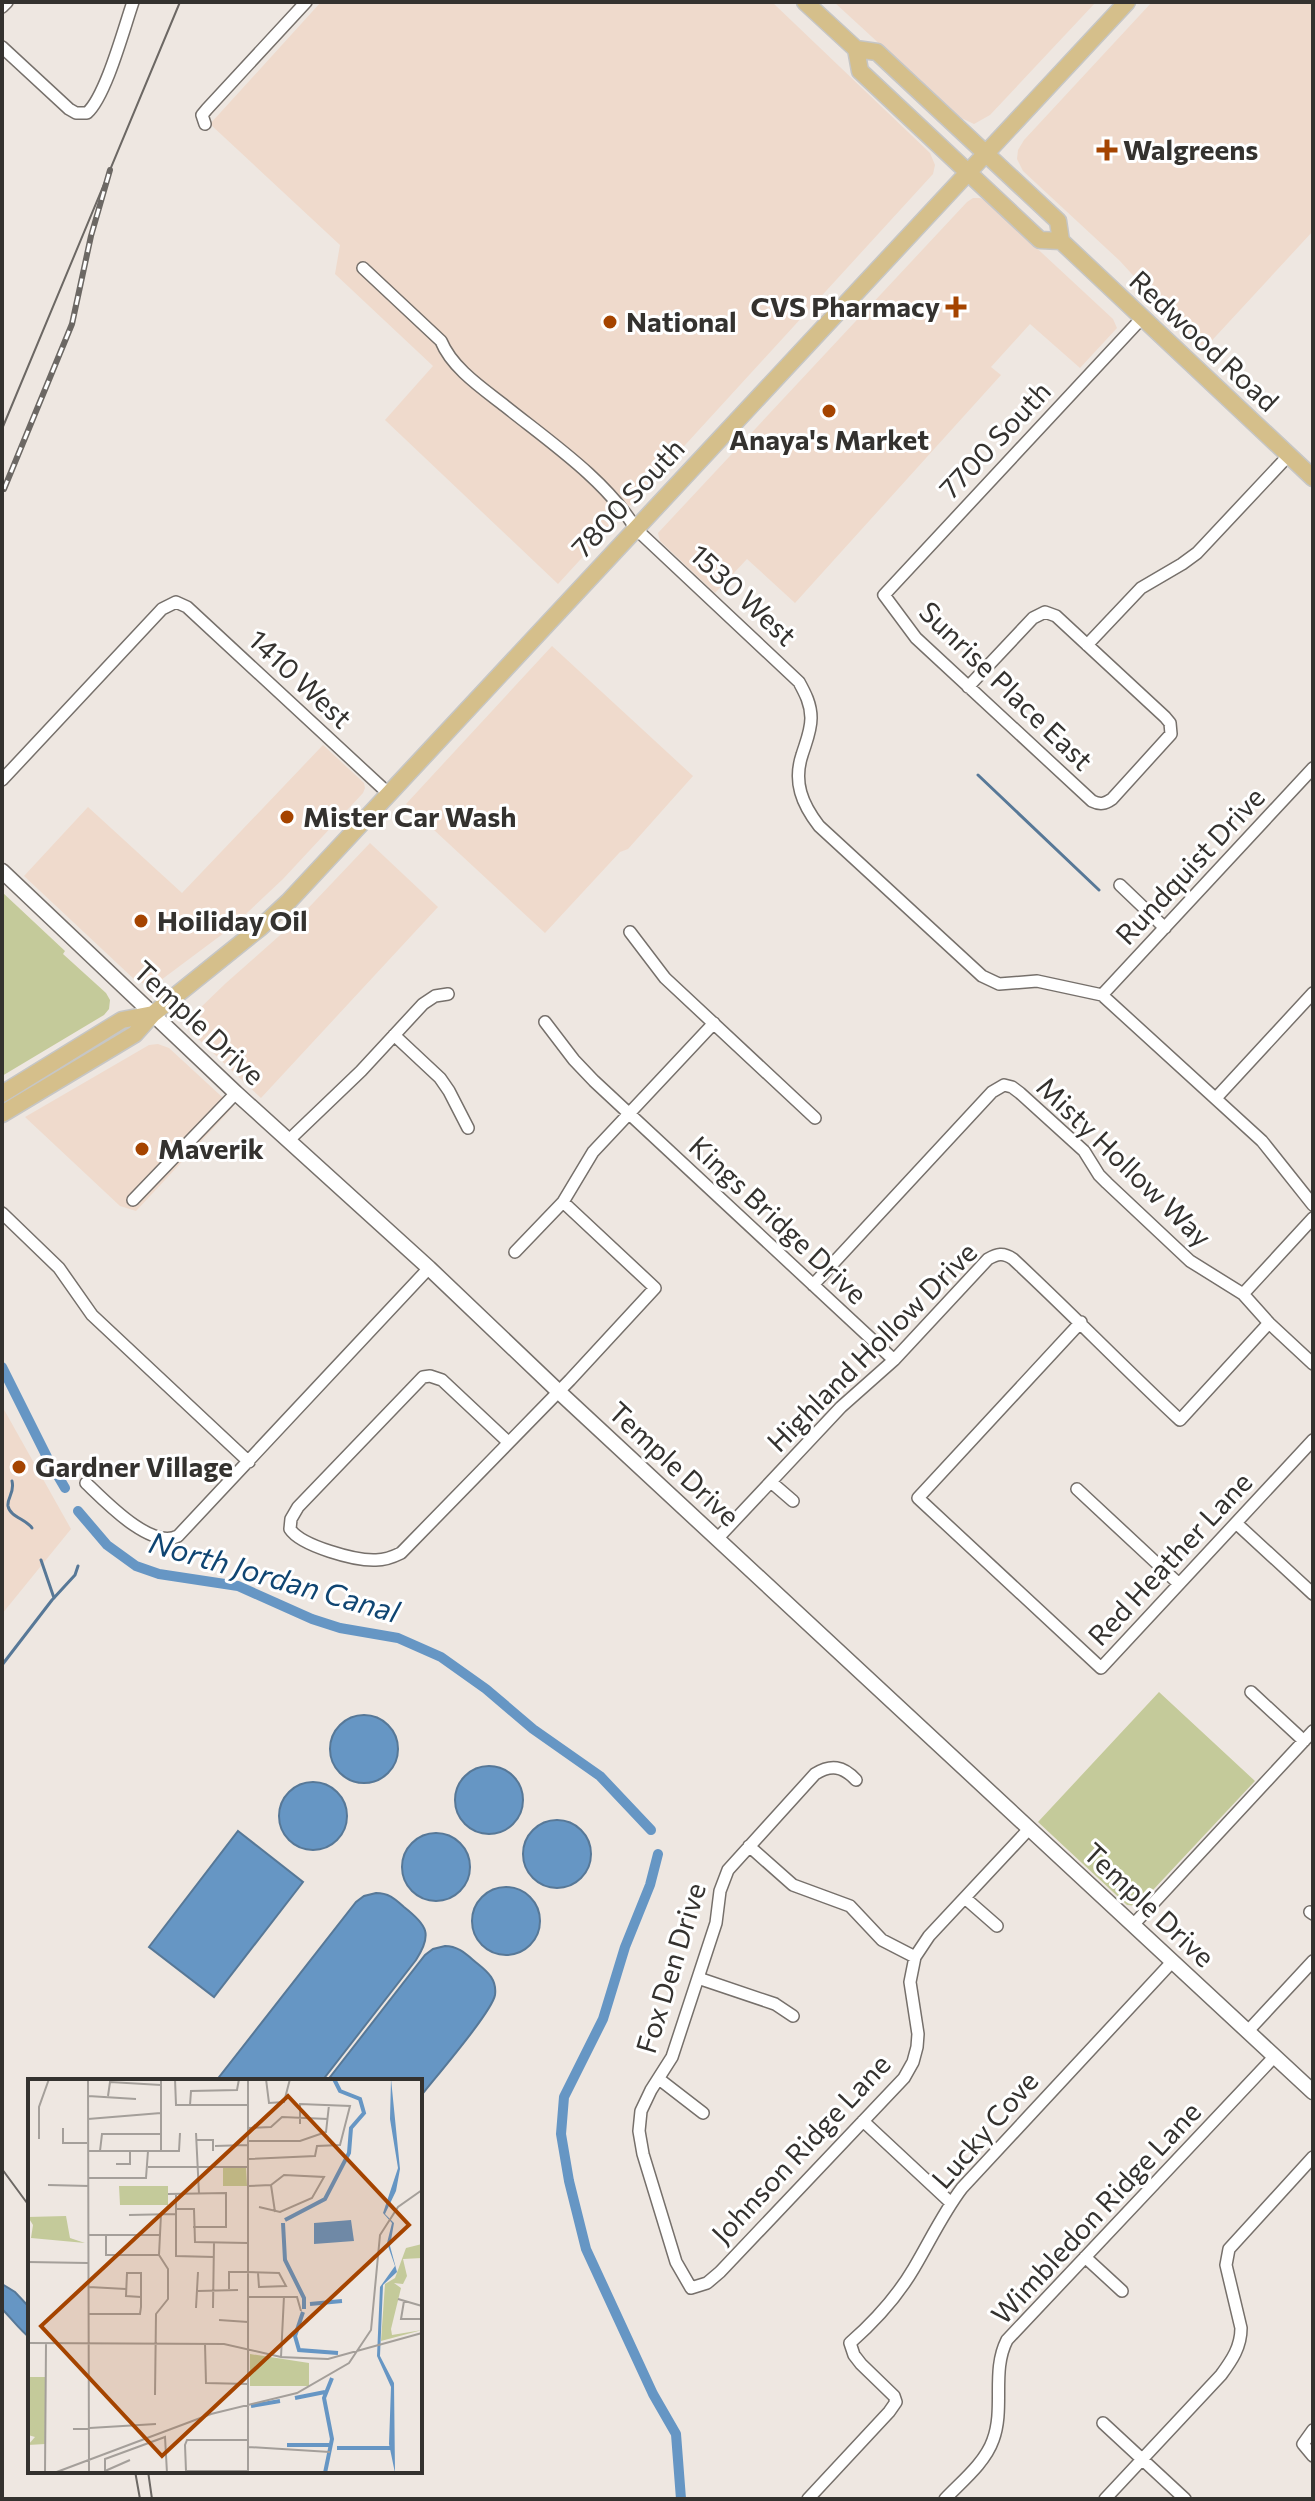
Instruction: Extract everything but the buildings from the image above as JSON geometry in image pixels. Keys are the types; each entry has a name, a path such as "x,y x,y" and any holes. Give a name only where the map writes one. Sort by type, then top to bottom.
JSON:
{"main road":[{"name":"Redwood Road","path":"805,2 856,49 877,52 1058,221 1061,241 1313,478"},
{"name":"7800 South","path":"2,1114 135,1034 153,1014 261,927 390,795 498,675 1127,2"},
{"name":"Redwood Road","path":"856,49 860,71 1040,240 1061,241"},
{"name":"7800 South","path":"2,1094 122,1020 153,1014"}],"street":[{"path":"2,7 7,2"},
{"path":"2,47 69,109 82,114 95,103 133,2"},
{"path":"205,124 202,115 306,2"},
{"name":"1530 West","path":"363,268 441,341 446,354 477,384 555,444 624,508 636,529 799,682 811,715 809,735 798,772 799,790 807,810 819,826 991,981 1008,984 1037,981 1102,995"},
{"name":"7700 South","path":"884,595 1142,318"},
{"path":"968,687 1033,618 1045,612 1056,616 1087,645 1141,588 1197,553 1289,455"},
{"name":"Sunrise Place East","path":"884,595 916,638 1092,801 1101,804 1112,799 1167,740 1172,728 1165,717 1087,645"},
{"name":"1410 West","path":"2,780 162,609 176,602 187,607 390,795"},
{"name":"Rundquist Drive","path":"1102,995 1313,768"},
{"name":"Temple Drive","path":"2,871 236,1093 290,1139 1313,2092"},
{"path":"1120,885 1165,928"},
{"path":"630,932 665,978 815,1118"},
{"path":"1216,1098 1313,993"},
{"path":"290,1139 429,1000 448,994"},
{"path":"1102,995 1276,1156 1313,1205"},
{"name":"Kings Bridge Drive","path":"545,1022 574,1060 629,1114 894,1360"},
{"path":"515,1252 563,1202 593,1152 714,1023"},
{"path":"394,1035 440,1078 468,1128"},
{"name":"Misty Hollow Way","path":"813,1285 992,1092 1004,1085 1020,1093 1077,1144 1099,1175 1190,1261 1243,1294"},
{"path":"133,1200 236,1093"},
{"path":"508,1442 442,1380 423,1377 298,1507 290,1525 294,1535 357,1559 372,1561 389,1559 413,1543 655,1288 563,1202"},
{"path":"2,1213 59,1268 92,1315 249,1462"},
{"path":"1313,1218 1243,1294 1313,1364"},
{"name":"Highland Hollow Drive","path":"717,1539 841,1407 894,1360 988,1259 1001,1254 1013,1259 1081,1322 1107,1353 1180,1420 1269,1323"},
{"path":"86,1483 125,1519 159,1539 169,1540 183,1533 429,1268"},
{"name":"Red Heather Lane","path":"1081,1322 918,1498 1101,1668 1313,1440"},
{"path":"771,1482 793,1501"},
{"path":"1077,1489 1179,1584"},
{"path":"1236,1523 1313,1594"},
{"path":"1251,1692 1304,1741"},
{"path":"1133,1925 1313,1731"},
{"name":"Fox Den Drive","path":"691,2288 676,2262 639,2131 645,2101 672,2057 716,1923 723,1881 735,1860 815,1774 826,1767 837,1767 849,1772 856,1780"},
{"path":"749,1846 793,1885 850,1906 882,1940 915,1957 929,1936 1029,1829"},
{"path":"965,1898 997,1926"},
{"name":"Johnson Ridge Lane","path":"691,2288 707,2283 720,2272 904,2078 913,2062 918,2034 910,1982 915,1957"},
{"path":"1247,2032 1313,1961"},
{"name":"Lucky Cove","path":"808,2499 896,2402 894,2396 854,2355 850,2343 869,2327 903,2286 951,2203 979,2168 1172,1962"},
{"path":"698,1978 775,2004 793,2016"},
{"name":"Wimbledon Ridge Lane","path":"945,2499 979,2462 993,2439 999,2397 999,2360 1007,2340 1274,2057"},
{"path":"659,2079 703,2113"},
{"path":"863,2121 951,2203"},
{"path":"1105,2499 1221,2375 1236,2354 1241,2328 1226,2265 1229,2249 1313,2157"},
{"path":"1085,2257 1122,2291"},
{"path":"1103,2423 1185,2499"},
{"path":"1313,2430 1303,2444 1313,2456"}],"shaded area":[{"path":"321,2 772,2 930,153 935,165 933,174 558,584 385,420 433,366 335,274 340,245 210,124"},
{"path":"834,2 1096,2 990,115 974,124 959,117"},
{"path":"1152,2 1313,2 1313,231 1204,349 1120,261 1023,171 1017,159 1024,140"},
{"path":"973,198 986,201 1113,319 1117,328 1080,368 1030,324 991,367 1001,375 795,603 747,559 715,593 660,541 658,533"},
{"path":"552,646 693,776 628,849 620,852 545,933 406,804"},
{"path":"323,745 364,783 363,793 283,879 232,927 157,983 147,985 135,980 24,876 88,807 182,893"},
{"path":"370,843 438,907 261,1098 193,1034 188,1028 189,1022 226,983 296,921"},
{"path":"149,1045 169,1048 233,1107 136,1211 120,1206 25,1117"},
{"name":"Gardner Village","path":"2,1406 71,1529 2,1614"}],"green space":[{"path":"2,892 65,951 63,954 110,1000 109,1009 104,1015 2,1076"},
{"path":"1159,1692 1255,1781 1138,1906 1127,1905 1038,1822"}],"water":[{"path":"364,1715 388,1725 398,1749 388,1773 364,1783 340,1773 330,1749 340,1725"},
{"path":"489,1766 513,1776 523,1800 513,1824 489,1834 465,1824 455,1800 465,1776"},
{"path":"313,1782 337,1792 347,1816 337,1840 313,1850 289,1840 279,1816 289,1792"},
{"path":"557,1820 581,1830 591,1854 581,1878 557,1888 533,1878 523,1854 533,1830"},
{"path":"238,1831 303,1882 214,1997 149,1947"},
{"path":"436,1833 460,1843 470,1867 460,1891 436,1901 412,1891 402,1867 412,1843"},
{"path":"506,1887 530,1897 540,1921 530,1945 506,1955 482,1945 472,1921 482,1897"},
{"path":"376,1893 392,1897 418,1919 425,1930 425,1943 416,1960 324,2079 218,2079 356,1902"},
{"path":"445,1946 463,1952 493,1981 495,1995 474,2030 422,2095 422,2079 329,2079 425,1955"},
{"path":"2,2284 28,2306 28,2336 22,2331 2,2309"}],"waterway":[{"path":"978,775 1099,890"},
{"name":"North Jordan Canal","path":"2,1367 65,1488"},
{"path":"12,1481 9,1510 32,1528"},
{"name":"North Jordan Canal","path":"78,1511 107,1545 136,1566 159,1574 238,1586 312,1619 340,1628 398,1638 441,1657 486,1689 533,1729 600,1776 651,1830"},
{"path":"41,1560 54,1598"},
{"path":"2,1665 75,1575 78,1566"},
{"name":"North Jordan Canal","path":"658,1854 603,2019 564,2097 561,2134 586,2249 653,2394 676,2434 681,2499"}],"tram line":[{"path":"2,429 180,2"},
{"path":"2,2169 28,2204"},
{"path":"135,2473 140,2499"},
{"path":"148,2473 152,2499"}],"railway":[{"path":"4,489 72,324 91,236 110,170"}],"place":[{"name":"Walgreens","path":"1107,150"},
{"name":"CVS Pharmacy","path":"956,307"},
{"name":"National","path":"610,322"},
{"name":"Anaya's Market","path":"829,411"},
{"name":"Mister Car Wash","path":"287,817"},
{"name":"Hoiliday Oil","path":"141,921"},
{"name":"Maverik","path":"142,1149"},
{"name":"Gardner Village","path":"19,1467"}]}
